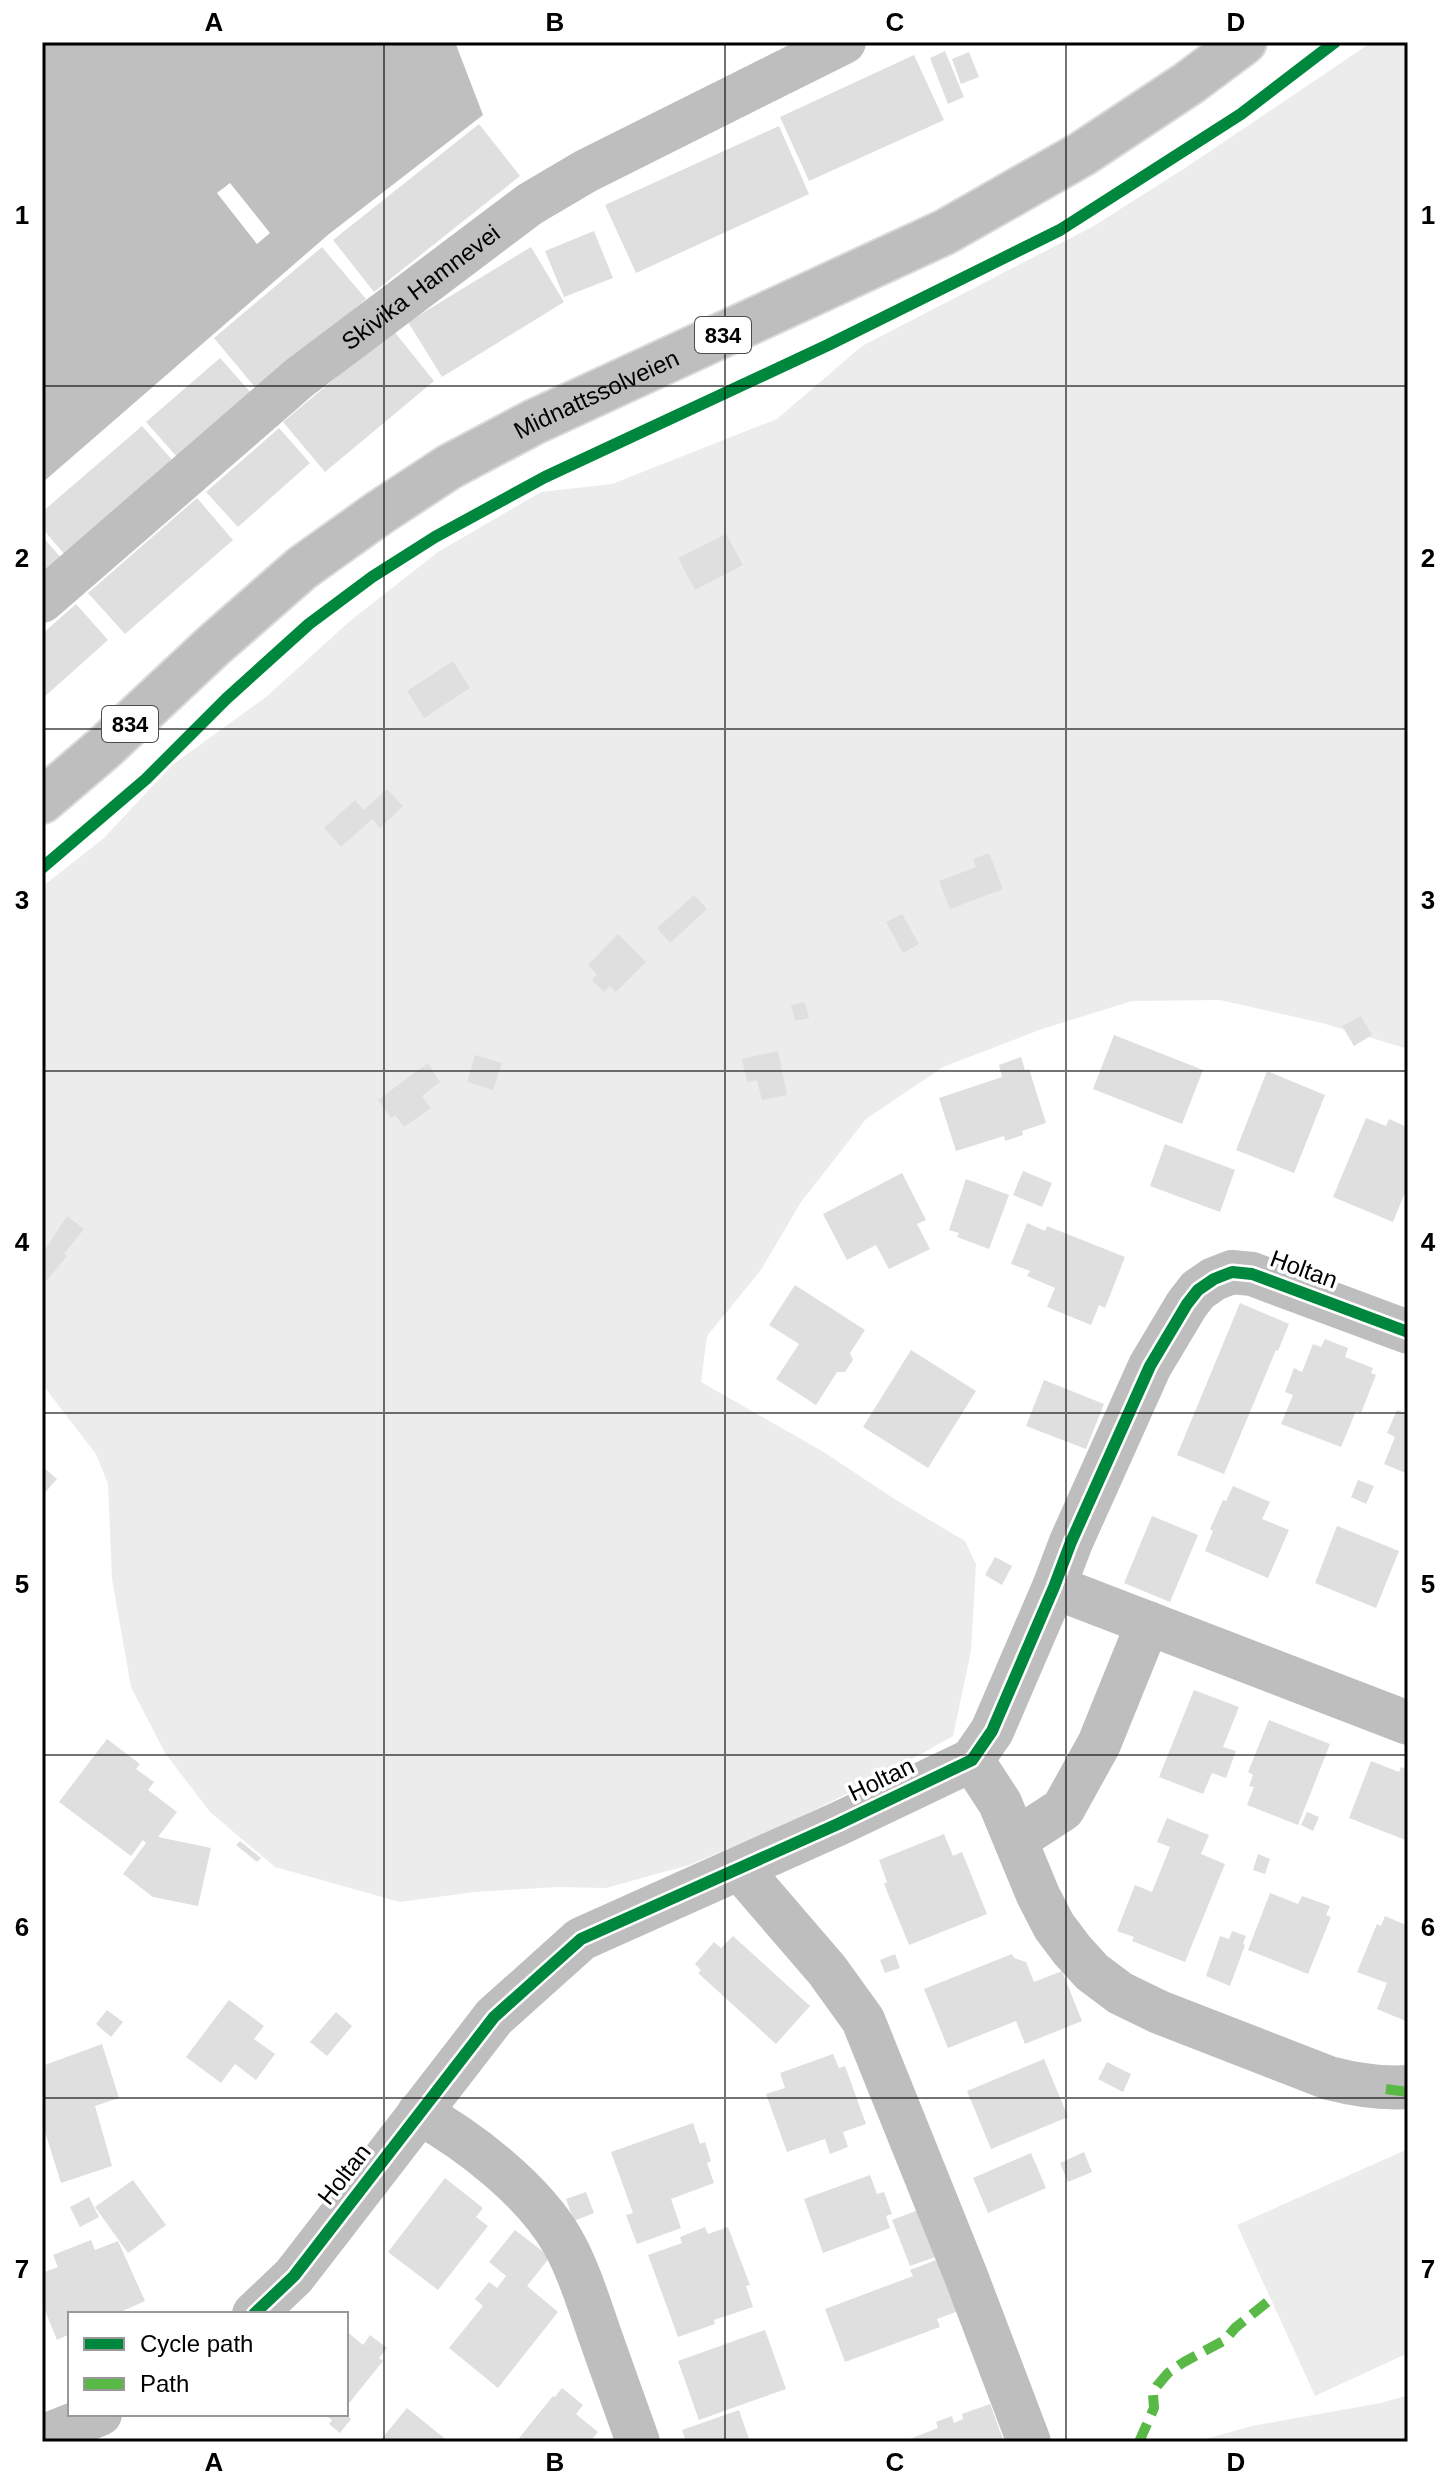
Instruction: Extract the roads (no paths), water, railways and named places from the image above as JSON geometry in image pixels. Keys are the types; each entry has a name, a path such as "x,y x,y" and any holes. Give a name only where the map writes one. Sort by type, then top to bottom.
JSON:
{"street":[{"name":"Skivika Hamnevei","path":"42,601 299,378 530,204 586,171 844,42"},
{"name":"Midnattssolveien","path":"42,801 302,568 449,467 534,422 945,232 1082,154 1189,83 1244,42"},
{"name":"Holtan","path":"256,2312 294,2276 494,2017 581,1939 740,1869 972,1760 992,1731 1135,1398 1187,1304 1198,1290 1232,1272 1252,1274 1408,1332"},
{"path":"1054,1587 1408,1723"},
{"path":"1017,1839 1063,1809 1099,1744 1148,1623"},
{"path":"972,1760 1000,1803 1054,1926 1092,1972 1120,1993 1159,2012 1329,2078 1386,2089 1408,2087"},
{"path":"740,1869 827,1970 863,2020 1029,2442"},
{"path":"419,2113 451,2131 495,2166 535,2205 563,2241 581,2282 638,2442"},
{"path":"42,2437 95,2416"}]}
